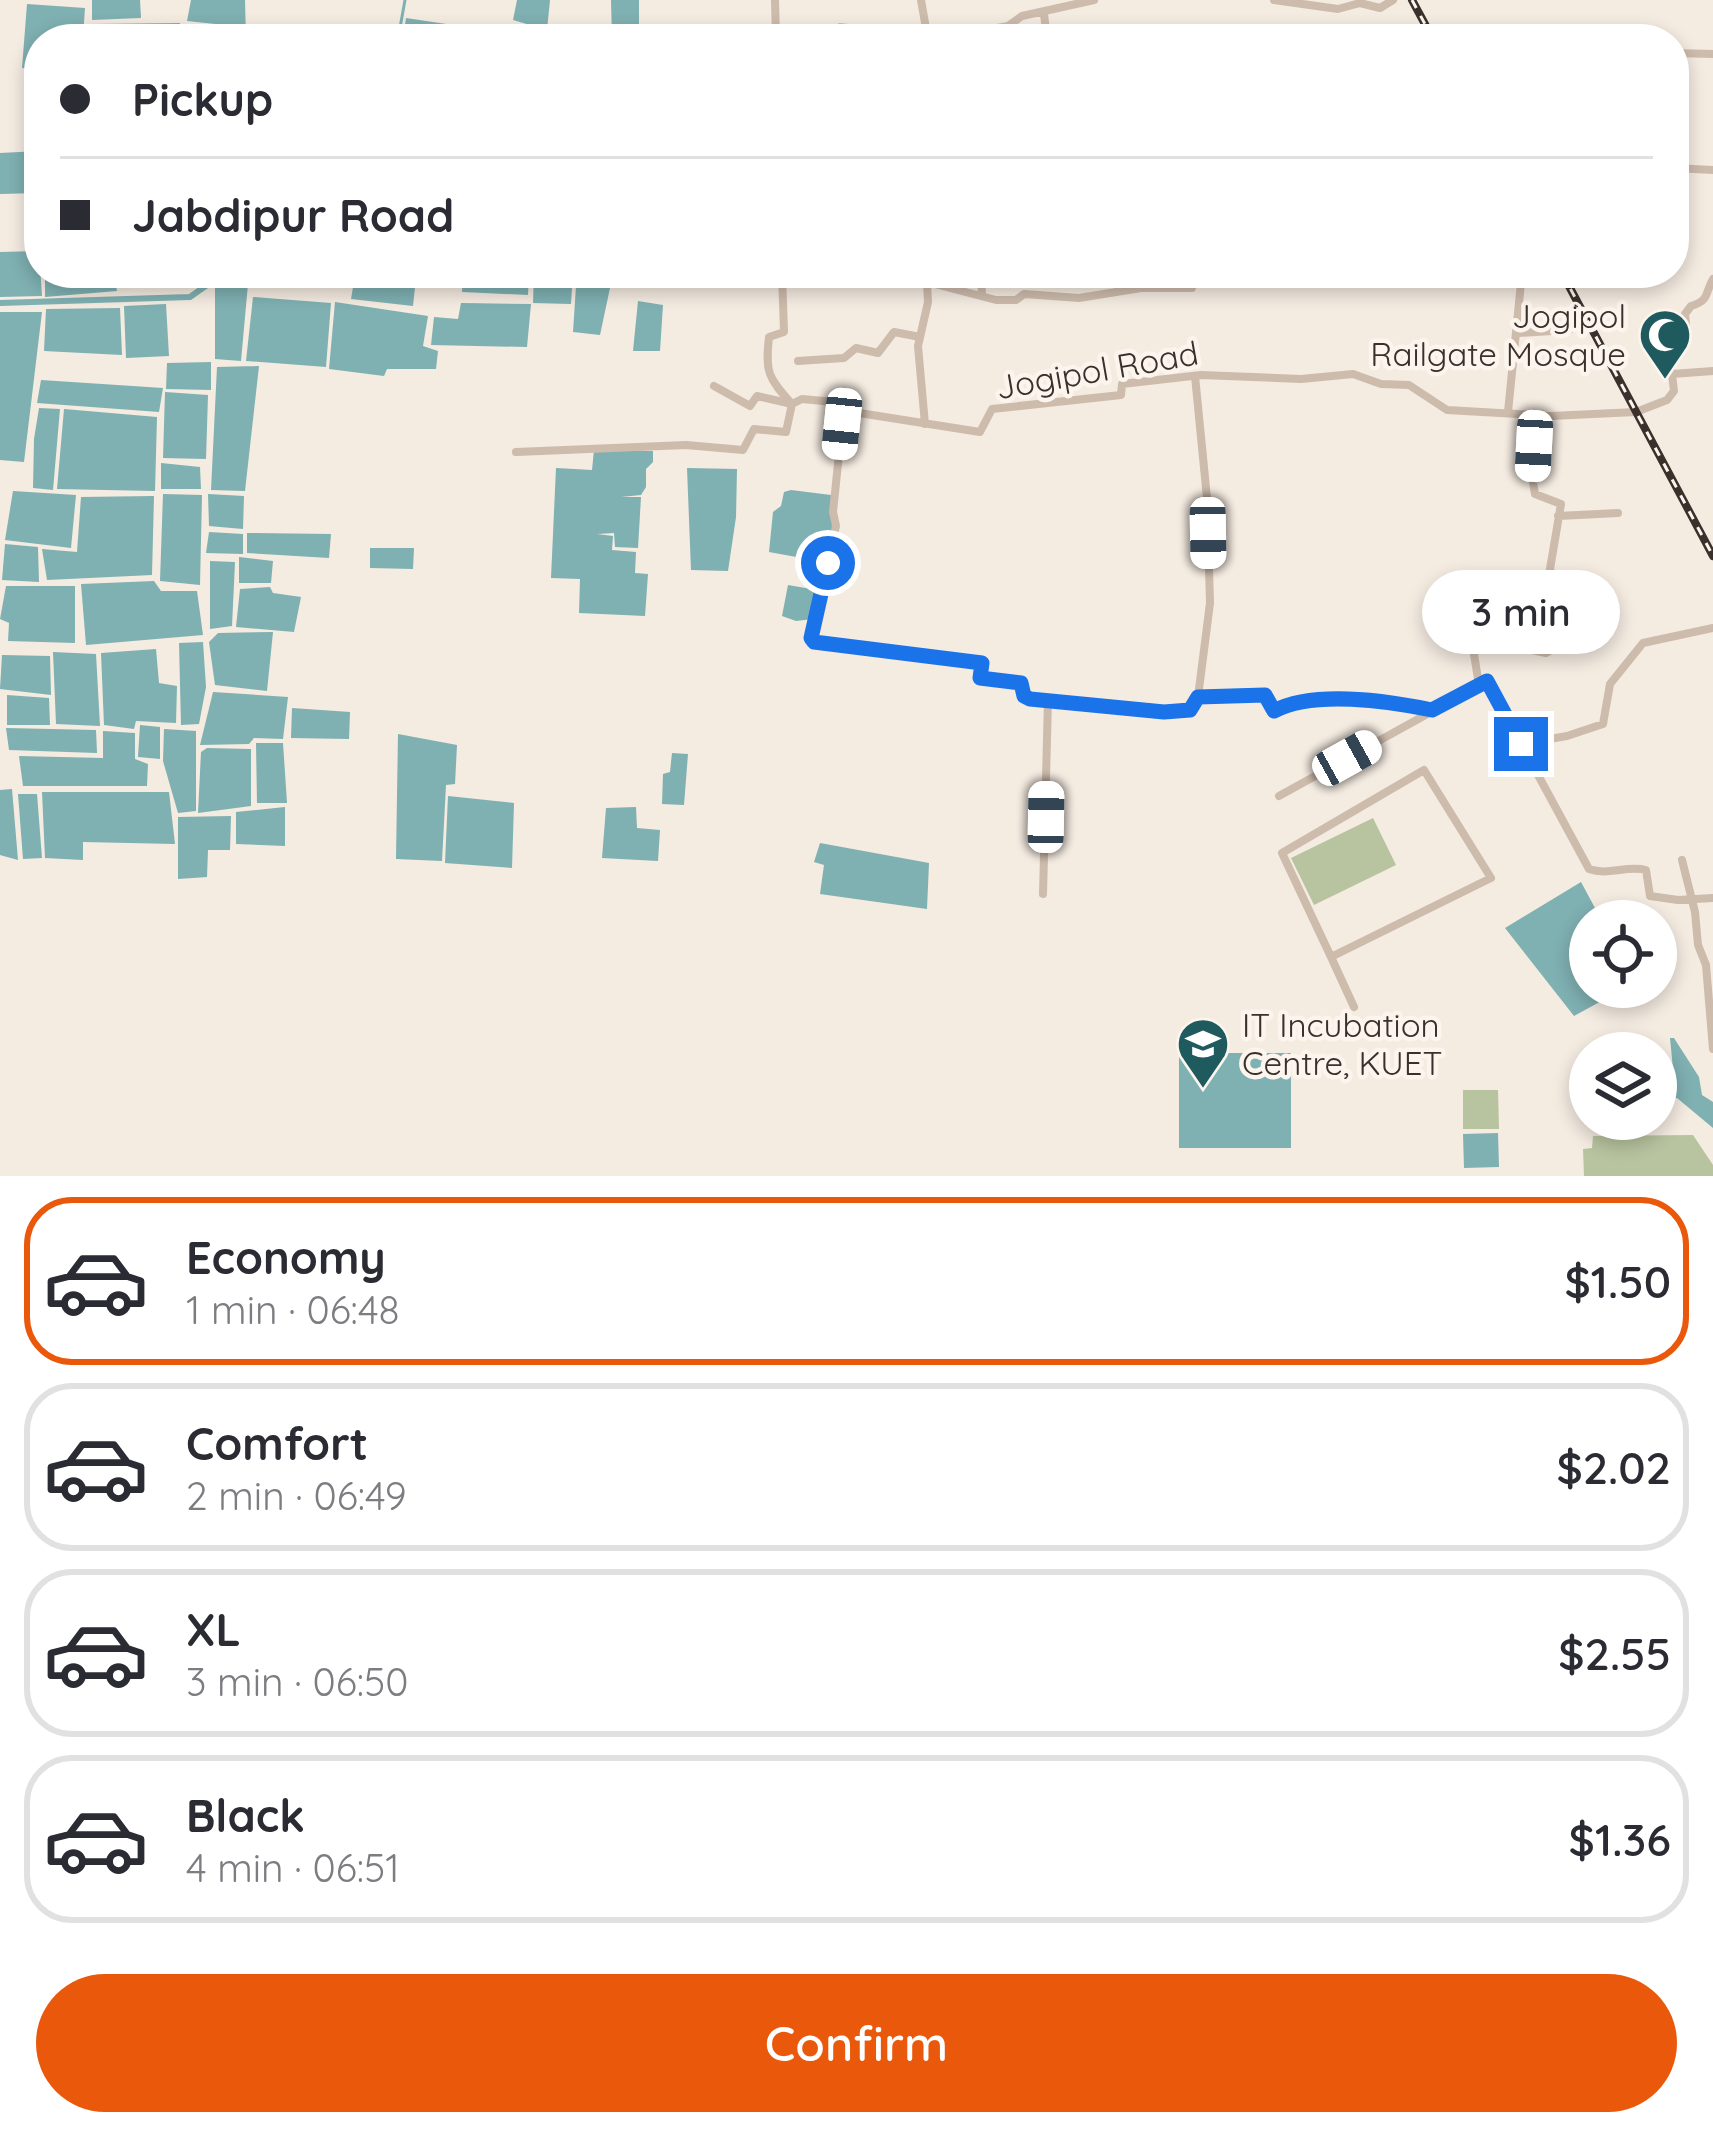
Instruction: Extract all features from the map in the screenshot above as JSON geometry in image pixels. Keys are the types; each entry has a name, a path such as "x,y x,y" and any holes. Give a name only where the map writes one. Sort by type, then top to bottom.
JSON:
{"street":[{"path":"1011,24 1022,16 1094,0"},
{"path":"1274,0 1338,9 1360,3 1380,8 1393,0"},
{"path":"1044,14 1045,24"},
{"path":"1713,279 1709,296 1690,305 1686,324 1665,341 1672,374 1713,371"},
{"path":"516,452 686,446 743,450 754,429 786,432 792,404 769,379 766,358 769,337 784,332 783,288"},
{"path":"925,424 918,374 927,288"},
{"path":"951,288 996,300 1016,300 1024,294 1079,298 1141,288 1192,288"},
{"path":"982,288 982,296"},
{"path":"1508,412 1521,288"},
{"path":"1518,333 1559,332 1580,326"},
{"path":"798,361 844,358 856,348 878,353 894,332 920,337"},
{"name":"Jogipol Road","path":"714,386 750,406 757,396 792,404 802,399 845,403 854,412 980,432 992,409 1121,395 1122,384 1195,376 1301,379 1352,374 1381,384 1409,385 1447,410 1541,414 1636,412 1666,400 1674,391 1672,374"},
{"path":"854,412 842,424 832,512 836,526 811,638 814,642 982,663 980,678 1021,683 1024,696 1164,712 1190,710 1198,697 1210,603 1207,499 1195,376"},
{"path":"1479,685 1472,642 1478,639 1546,653 1564,642 1561,605 1550,569 1561,504 1535,494 1532,476 1541,414"},
{"path":"1558,515 1618,513"},
{"path":"1521,744 1603,724 1610,684 1643,643 1713,628"},
{"path":"1279,796 1487,681 1589,869 1639,868 1646,870 1651,896 1713,898"},
{"path":"1198,697 1265,695 1274,711 1292,701 1312,700 1432,710"},
{"path":"1043,894 1048,700"},
{"path":"1331,957 1491,878 1424,770 1282,853 1354,1007"},
{"path":"1682,860 1706,965 1713,1049"}],"green space":[{"path":"1373,818 1396,865 1314,905 1291,858"},
{"path":"1463,1090 1498,1090 1499,1129 1463,1129"},
{"path":"1677,1135 1693,1135 1713,1165 1713,1176 1584,1176 1583,1149 1592,1148 1593,1140 1677,1140"}],"water":[{"path":"92,0 140,0 141,18 92,20"},
{"path":"191,0 245,0 246,24 187,21"},
{"path":"517,0 550,0 548,24 513,20"},
{"path":"611,0 639,0 639,24 612,24"},
{"path":"27,4 85,8 84,24 25,24"},
{"path":"406,18 446,24 405,24"},
{"path":"24,152 24,193 0,194 0,153"},
{"path":"24,251 24,288 41,288 42,296 0,297 0,252"},
{"path":"45,288 117,291 45,297"},
{"path":"215,288 248,288 241,361 215,359"},
{"path":"353,288 415,288 413,306 351,299"},
{"path":"462,288 528,288 528,295 462,292"},
{"path":"534,288 572,288 571,304 533,303"},
{"path":"576,288 610,288 600,335 573,332"},
{"path":"253,297 331,303 326,367 246,361"},
{"path":"638,301 663,305 660,351 633,351"},
{"path":"335,302 428,316 423,346 438,351 436,369 387,369 384,376 329,369"},
{"path":"461,303 531,304 527,347 431,345 434,317 458,319"},
{"path":"166,304 169,356 126,358 124,306"},
{"path":"120,308 122,355 44,351 46,309"},
{"path":"0,312 42,312 24,462 0,460"},
{"path":"211,362 211,390 166,389 167,363"},
{"path":"259,366 245,491 211,490 217,367"},
{"path":"41,380 163,388 159,412 37,403"},
{"path":"165,392 208,395 206,459 163,458"},
{"path":"39,408 60,409 53,490 33,488"},
{"path":"64,409 157,417 155,491 57,489"},
{"path":"594,450 653,451 641,495 621,497 641,497 638,548 615,547 614,533 597,534 613,536 612,550 636,552 635,573 648,574 645,616 579,613 580,579 551,578 556,468 592,470"},
{"path":"161,463 200,467 201,489 161,489"},
{"path":"687,468 737,469 728,571 691,570"},
{"path":"13,491 76,495 71,548 5,540"},
{"path":"784,492 831,495 834,528 824,562 769,552 773,512 781,506"},
{"path":"163,494 202,495 200,585 160,581"},
{"path":"208,494 244,496 243,529 209,526"},
{"path":"154,496 152,575 47,580 42,549 77,552 81,497"},
{"path":"209,532 243,534 243,554 206,553"},
{"path":"247,533 331,534 329,558 247,553"},
{"path":"5,544 38,547 39,582 2,580"},
{"path":"370,548 414,548 413,569 370,568"},
{"path":"239,557 273,561 271,583 239,583"},
{"path":"210,561 235,562 232,626 210,629"},
{"path":"154,581 161,591 197,591 203,635 86,645 81,584"},
{"path":"788,585 817,590 813,619 796,621 782,616"},
{"path":"6,586 75,586 75,643 8,641 9,623 0,619"},
{"path":"270,587 273,593 301,597 294,632 236,627 240,589"},
{"path":"273,632 267,691 215,685 209,642 218,633"},
{"path":"203,642 206,687 199,724 181,725 179,643"},
{"path":"156,649 159,683 177,686 176,723 136,721 134,729 104,725 101,653"},
{"path":"53,652 96,654 100,726 56,724"},
{"path":"2,655 50,656 51,695 0,689"},
{"path":"213,692 288,697 283,739 200,745"},
{"path":"7,695 49,698 50,725 7,725"},
{"path":"292,708 350,712 349,739 291,738"},
{"path":"140,725 160,727 160,759 138,757"},
{"path":"6,728 96,730 97,753 9,750"},
{"path":"164,729 196,731 196,811 178,813 163,761"},
{"path":"103,731 135,733 135,759 148,764 147,786 23,786 19,756 103,758"},
{"path":"398,734 457,745 455,784 446,785 442,861 396,859"},
{"path":"256,743 283,743 287,803 257,803"},
{"path":"207,748 251,749 251,806 198,813 201,752"},
{"path":"672,753 688,754 684,805 662,804 663,774 670,772"},
{"path":"12,789 18,860 0,855 0,790"},
{"path":"42,792 169,792 175,844 83,842 83,860 45,858"},
{"path":"18,794 37,794 42,858 23,859"},
{"path":"448,796 514,803 512,868 445,863"},
{"path":"285,807 285,846 236,844 236,812"},
{"path":"636,807 637,828 660,830 658,861 602,858 606,808"},
{"path":"231,816 230,850 208,850 207,877 178,879 178,817"},
{"path":"820,843 929,863 927,909 820,894 824,865 814,862"},
{"path":"1581,882 1591,900 1569,900 1569,1008 1589,1008 1574,1016 1505,928"},
{"path":"1677,1043 1699,1077 1702,1095 1713,1102 1713,1128 1677,1098"},
{"path":"1179,1053 1291,1053 1291,1148 1179,1148"},
{"path":"1498,1133 1499,1167 1464,1168 1463,1134"}],"waterway":[{"path":"401,24 405,0"},
{"path":"0,303 190,297 203,288"}],"railway":[{"path":"1412,0 1425,24"},
{"path":"1570,288 1713,556"}],"place":[{"name":"Jogipol Railgate Mosque","path":"1665,381"},
{"name":"IT Incubation Centre, KUET","path":"1203,1090"}],"route":[{"path":"828,563 811,638 814,642 982,663 980,678 1021,683 1024,696 1030,699 1164,712 1190,710 1198,697 1265,695 1274,711 1292,701 1312,700 1432,710 1487,681 1521,744"}]}
